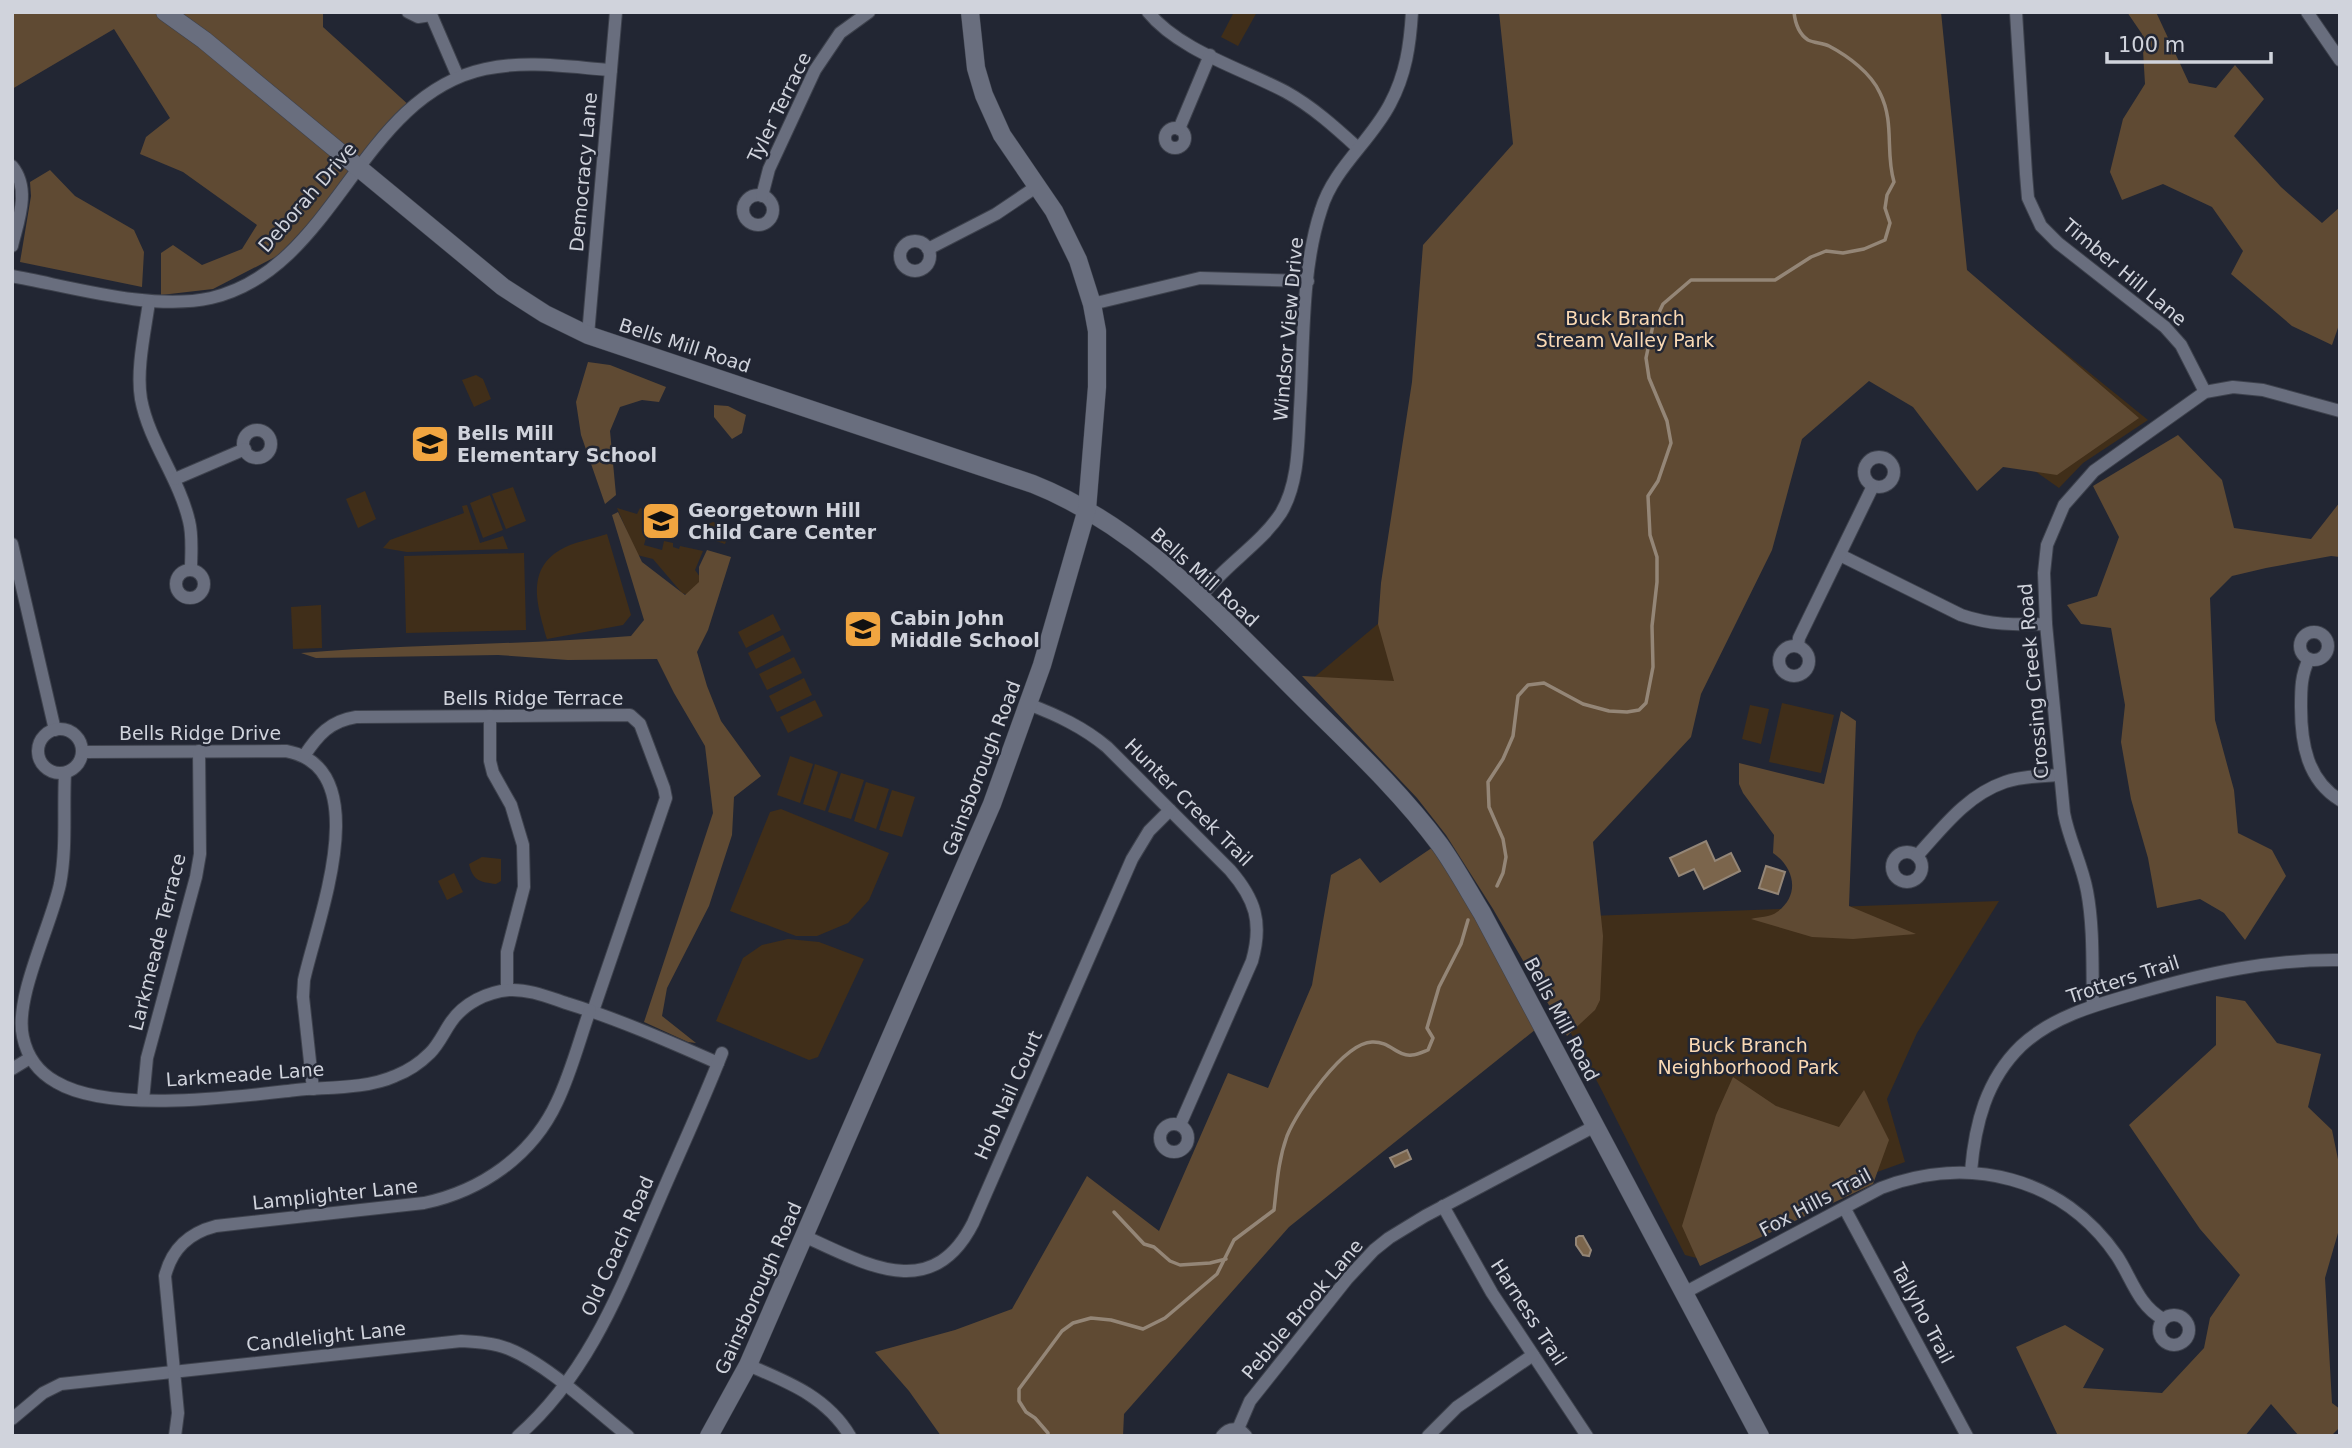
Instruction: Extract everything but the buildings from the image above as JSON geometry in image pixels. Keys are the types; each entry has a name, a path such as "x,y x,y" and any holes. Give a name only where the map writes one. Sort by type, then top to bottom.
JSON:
{"street":[{"name":"Bells Mill Road","path":"165,12 204,40 503,287 534,308 588,335 1064,496 1155,556 1201,597 1391,788 1438,843 1482,913 1760,1436"},
{"path":"408,12 418,18 430,14 458,77"},
{"name":"Democracy Lane","path":"588,335 616,12"},
{"name":"Tyler Terrace","path":"762,196 769,169 815,70 840,33 869,12"},
{"name":"Gainsborough Road","path":"709,1436 748,1365 975,844 1028,704 1058,614 1087,509 1097,387 1097,331 1091,303 1078,260 1054,211 1002,135 985,95 976,68 970,12"},
{"path":"1149,12 1161,27 1210,55 1288,93 1327,120 1358,148"},
{"name":"Windsor View Drive","path":"1201,597 1214,578 1268,530 1282,511 1289,492 1298,442 1311,243 1321,207 1331,187 1390,106 1409,54 1412,12"},
{"name":"Timber Hill Lane","path":"2015,12 2028,198 2034,212 2041,226 2058,243 2165,327 2181,345 2205,392"},
{"path":"2306,12 2340,60"},
{"path":"1179,129 1210,55"},
{"name":"Deborah Drive","path":"12,276 149,302 181,303 233,291 261,275 295,247 411,107 458,77 508,65 534,64 611,70"},
{"path":"12,166 20,178 23,194 12,246"},
{"path":"928,249 996,214 1036,187"},
{"path":"1091,303 1200,278 1308,281"},
{"path":"149,302 142,358 141,398 149,426 174,479 189,521 191,569"},
{"name":"Crossing Creek Road","path":"2093,1005 2088,899 2068,834 2046,624 2044,561 2052,529 2068,499 2094,471 2205,392 2233,387 2263,390 2340,411"},
{"path":"174,479 245,449"},
{"path":"1798,646 1798,638 1873,486"},
{"path":"12,544 55,730"},
{"path":"1840,555 1961,615 1981,622 2002,625 2046,624"},
{"path":"2309,659 2301,682 2301,737 2320,783 2340,800"},
{"name":"Hunter Creek Trail","path":"1028,704 1058,715 1088,732 1107,747 1245,887 1253,903 1257,931 1252,961 1180,1125"},
{"name":"Bells Ridge Terrace","path":"304,756 325,729 344,719 356,717 630,715 640,724 664,788 665,803 592,1011"},
{"path":"490,716 490,761 493,773 511,805 523,845 524,887 507,952 507,990"},
{"path":"62,729 75,734 83,752 78,766 65,774 51,772 45,768 38,756 43,737 62,729"},
{"name":"Larkmeade Terrace","path":"143,1100 148,1058 200,854 199,751"},
{"name":"Bells Ridge Drive","path":"83,752 286,751 304,756 313,762 327,779 336,825 336,853 304,980 303,997 313,1088"},
{"path":"12,1069 30,1058 21,1017 24,997 53,912 60,882 65,853 65,774"},
{"path":"1917,856 1954,814 1988,790 2026,777 2060,775"},
{"name":"Hob Nail Court","path":"804,1236 877,1268 899,1272 928,1268 947,1258 958,1248 973,1223 1132,859 1149,831 1170,810"},
{"name":"Trotters Trail","path":"1971,1171 1980,1115 1994,1081 2020,1047 2053,1022 2093,1005 2201,975 2243,966 2289,961 2340,960"},
{"name":"Larkmeade Lane","path":"30,1058 50,1078 69,1088 108,1097 143,1100 216,1099 367,1083 396,1076 430,1053 452,1020 467,1005 491,993 507,990 532,992 592,1011 720,1058"},
{"name":"Lamplighter Lane","path":"175,1436 178,1413 165,1276 172,1257 183,1241 204,1229 216,1226 424,1203 456,1195 480,1183 517,1157 541,1130 558,1101 592,1011"},
{"name":"Old Coach Road","path":"518,1436 565,1386 589,1352 616,1299 720,1058"},
{"name":"Pebble Brook Lane","path":"1222,1436 1227,1430 1242,1433 1250,1401 1359,1265 1390,1238 1443,1206 1595,1126"},
{"name":"Fox Hills Trail","path":"1684,1293 1895,1182 1971,1171 2033,1187 2077,1214 2094,1228 2118,1258 2144,1305 2163,1320"},
{"name":"Harness Trail","path":"1443,1206 1492,1293 1587,1436"},
{"name":"Tallyho Trail","path":"1845,1209 1967,1436"},
{"name":"Candlelight Lane","path":"12,1419 43,1393 61,1384 461,1341 482,1342 508,1349 532,1361 628,1436"},
{"path":"1428,1436 1469,1398 1533,1356"},
{"path":"748,1365 817,1398 832,1411 850,1436"}],"green space":[{"path":"12,12 323,12 323,27 411,107 359,169 279,255 213,289 161,295 161,253 173,245 202,265 242,249 257,225 183,172 140,154 146,137 170,118 114,29 12,89"},
{"path":"1234,12 1257,12 1238,46 1221,37"},
{"name":"Buck Branch Stream Valley Park","path":"1499,12 1941,12 1967,270 2139,418 2057,475 2003,467 1977,491 1913,407 1869,381 1802,439 1772,550 1701,694 1691,737 1593,842 1603,936 1600,1000 1595,1010 1567,1036 1493,909 1446,835 1417,798 1302,676 1394,681 1378,624 1381,583 1412,382 1423,245 1513,144"},
{"path":"2127,12 2156,12 2189,83 2216,88 2235,65 2264,99 2234,136 2281,187 2322,223 2340,207 2340,322 2332,345 2292,326 2231,274 2243,251 2212,207 2163,184 2122,200 2110,172 2123,119 2145,84 2142,34"},
{"path":"50,170 75,196 134,230 144,252 142,287 20,262 31,196 30,182"},
{"name":"Buck Branch Neighborhood Park","path":"1944,255 2148,420 2083,463 2059,488 1866,353 1826,379 1583,775 1589,916 1999,901 1917,1033 1887,1099 1905,1162 1866,1176 1708,1261 1685,1255 1599,1085 1509,919 1455,835 1311,680 1404,602"},
{"path":"588,362 610,365 666,387 659,402 642,400 620,407 610,431 616,495 605,504 581,435 576,402"},
{"path":"476,375 483,379 491,399 474,407 462,380"},
{"path":"714,405 728,406 746,415 742,433 732,439 714,417"},
{"path":"2178,435 2222,480 2234,528 2311,539 2340,502 2340,557 2331,556 2232,576 2210,598 2215,720 2234,790 2238,833 2272,850 2286,876 2245,940 2224,913 2200,899 2157,908 2148,858 2131,799 2121,742 2125,705 2111,628 2081,624 2067,605 2097,596 2119,537 2093,486"},
{"path":"513,487 526,521 506,529 492,494"},
{"path":"365,491 376,519 358,528 346,499"},
{"path":"490,495 503,530 483,538 470,503"},
{"path":"467,505 480,543 503,536 508,549 407,552 383,548 390,540 464,513 462,506"},
{"path":"617,508 637,514 640,508 651,512 649,519 646,519 644,532 647,534 644,545 662,550 664,541 673,543 673,547 679,549 680,546 703,551 695,570 705,584 699,598 682,593 653,559 637,555"},
{"path":"618,512 642,562 685,595 699,582 699,567 707,550 731,557 708,630 697,652 721,721 761,776 734,797 732,835 709,906 667,988 662,1016 696,1043 644,1022 713,813 705,746 657,659 568,660 498,655 316,658 301,653 631,636 644,620 612,515"},
{"path":"713,522 731,528 725,544 707,538 708,532 705,532 708,524"},
{"path":"607,534 631,615 623,625 547,639 537,590 542,568 565,547"},
{"path":"524,553 526,630 406,633 404,556"},
{"path":"321,605 322,648 293,649 291,607"},
{"path":"773,614 781,630 746,648 738,632"},
{"path":"783,635 791,651 756,669 748,653"},
{"path":"794,657 802,673 767,690 759,674"},
{"path":"804,678 812,695 777,712 769,696"},
{"path":"815,700 823,716 788,733 780,717"},
{"path":"1782,703 1834,715 1821,773 1769,762"},
{"path":"1750,705 1769,709 1761,744 1742,739"},
{"path":"1841,711 1856,721 1849,906 1916,934 1853,939 1812,937 1751,919 1771,915 1785,905 1792,890 1792,881 1786,866 1773,853 1774,835 1743,793 1739,784 1739,763 1824,784"},
{"path":"790,756 813,764 800,803 777,795"},
{"path":"815,764 838,772 825,811 803,804"},
{"path":"841,773 864,780 851,819 828,812"},
{"path":"866,782 889,789 876,829 854,821"},
{"path":"892,790 915,797 902,837 879,830"},
{"path":"781,809 889,853 869,900 848,923 817,936 796,936 730,911 770,812"},
{"path":"1439,843 1541,1025 1289,1227 1124,1414 1123,1436 941,1436 909,1391 875,1352 955,1330 1012,1309 1087,1176 1159,1231 1228,1073 1268,1088 1312,985 1331,875 1360,858 1380,883"},
{"path":"482,857 501,859 501,881 496,884 475,877 469,864"},
{"path":"454,873 463,892 447,900 438,881"},
{"path":"788,939 819,942 864,959 818,1057 809,1060 716,1021 743,958 762,945"},
{"path":"2216,996 2245,1001 2277,1043 2321,1054 2308,1107 2332,1130 2340,1169 2340,1226 2325,1278 2332,1403 2340,1409 2340,1427 2331,1436 2299,1436 2271,1404 2245,1436 2058,1436 2016,1347 2065,1325 2104,1349 2083,1388 2162,1393 2204,1348 2210,1318 2240,1275 2200,1229 2129,1125 2216,1045"},
{"path":"1733,1077 1776,1106 1839,1127 1864,1090 1889,1140 1873,1184 1700,1266 1682,1226 1716,1115"}],"shaded area":[{"path":"1706,841 1715,861 1731,853 1740,871 1704,889 1694,869 1679,876 1670,858"},
{"path":"1766,866 1785,872 1778,894 1759,888"},
{"path":"1407,1150 1411,1159 1395,1167 1390,1158"},
{"path":"1583,1236 1591,1250 1589,1256 1583,1255 1576,1245 1576,1238"}],"waterway":[{"path":"1497,886 1506,857 1503,839 1489,807 1488,782 1503,759 1513,736 1518,696 1528,685 1544,683 1583,704 1609,711 1639,710 1646,703 1653,667 1652,626 1657,582 1657,557 1650,535 1648,496 1658,481 1671,443 1667,421 1649,378 1646,358 1653,325 1663,304 1691,280 1775,280 1811,257 1826,251 1843,253 1864,249 1885,240 1890,223 1885,208 1887,195 1894,182 1885,104 1876,86 1858,66 1829,46 1810,41 1802,34 1794,12"},
{"path":"1048,1436 1019,1401 1019,1389 1062,1331 1073,1323 1091,1318 1111,1320 1143,1329 1165,1318 1217,1274 1234,1240 1274,1210 1287,1136 1300,1111 1335,1066 1360,1045 1372,1042 1384,1044 1407,1055 1428,1050 1433,1038 1427,1028 1439,987 1461,944 1468,920"},
{"path":"1114,1212 1144,1244 1154,1247 1170,1261 1180,1265 1226,1259"}],"place":[{"name":"Bells Mill Elementary School","path":"430,444"},
{"name":"Georgetown Hill Child Care Center","path":"661,521"},
{"name":"Cabin John Middle School","path":"863,629"}]}
